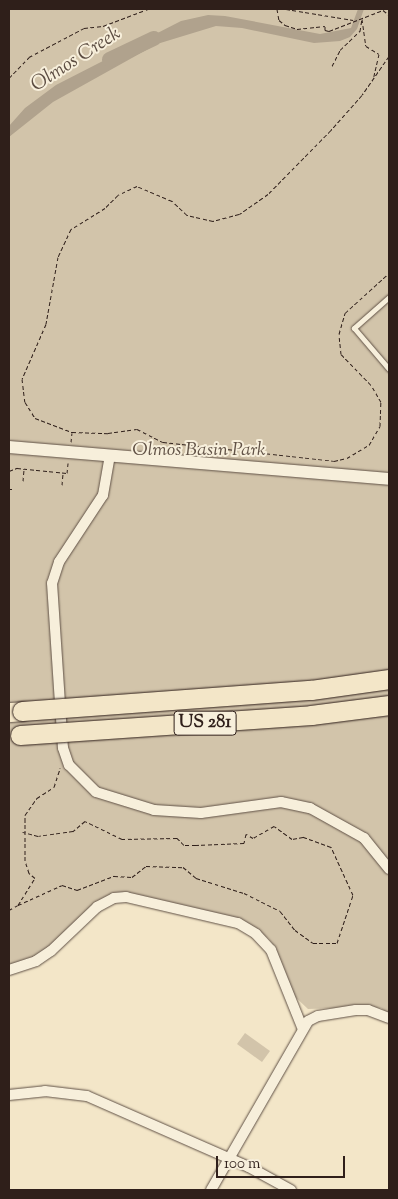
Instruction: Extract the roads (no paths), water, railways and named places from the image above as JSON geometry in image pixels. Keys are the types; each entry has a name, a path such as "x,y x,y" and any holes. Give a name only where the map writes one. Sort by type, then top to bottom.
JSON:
{"highway":[{"name":"US 281","path":"15,711 311,690 389,679"},
{"name":"US 281","path":"14,736 311,715 389,705"}],"street":[{"path":"9,447 389,479"},
{"path":"110,455 103,495 59,562 52,583 62,748 69,765 82,781 105,797 154,810 183,812 234,810 267,803 294,804 330,818 364,838 389,869"},
{"path":"9,970 36,962 51,951 97,907 114,898 126,897 238,923 256,934 271,950 302,1027"},
{"path":"211,1190 302,1027 318,1016 356,1010 389,1016"},
{"path":"9,1095 45,1091 87,1096 228,1158 291,1190"}],"lane":[{"path":"389,297 354,328 389,370"}],"waterway":[{"name":"Olmos Creek","path":"109,59 153,38"}],"park label":[{"name":"Olmos Basin Park","path":"199,451"}]}
